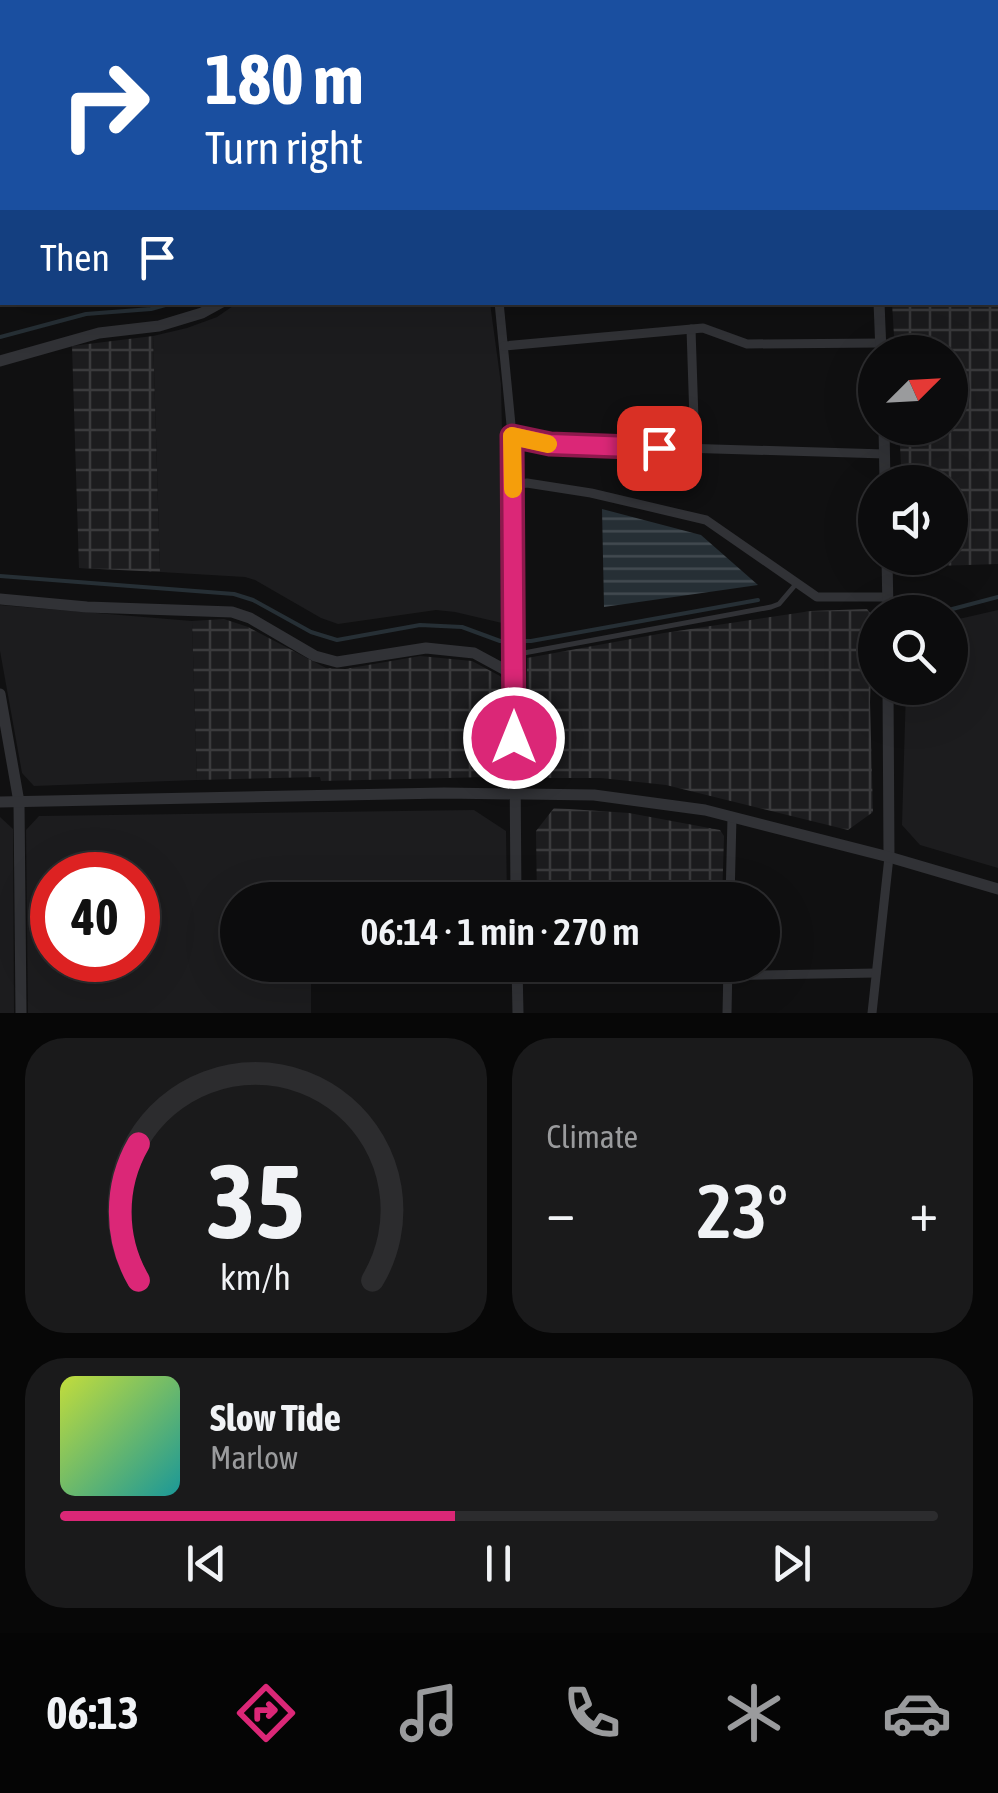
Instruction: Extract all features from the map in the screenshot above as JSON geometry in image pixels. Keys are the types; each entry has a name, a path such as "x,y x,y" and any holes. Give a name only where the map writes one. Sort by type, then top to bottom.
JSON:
{"street":[{"path":"0,361 99,334 159,326 217,305"},
{"path":"499,305 512,436 516,882"},
{"path":"878,305 879,335"},
{"path":"504,346 704,328 747,344 858,347"},
{"path":"691,329 696,450"},
{"path":"512,436 550,444 885,454"},
{"path":"885,445 885,465"},
{"path":"512,485 527,483 591,494 706,520 821,598 858,597"},
{"path":"0,599 87,607 232,612 250,618 315,656 336,662 426,648 474,653 513,674"},
{"path":"0,694 19,802 21,1013"},
{"path":"872,1013 889,857 888,705"},
{"path":"0,802 444,793 594,795 705,810 998,889"},
{"path":"730,882 732,817"},
{"path":"780,971 876,974"},
{"path":"518,982 518,1013"},
{"path":"727,1013 728,982"}],"lane":[{"path":"513,655 770,607 779,604 796,584"}],"shaded area":[{"path":"490,305 501,384 506,620 502,623 436,610 338,624 245,577 160,572 153,336 217,317 233,306"},
{"path":"892,305 998,305 998,564 968,565 968,465 901,465 900,445 968,445 968,335 894,335"},
{"path":"153,336 160,572 79,568 72,346"},
{"path":"602,509 701,535 758,585 604,607"},
{"path":"0,605 192,621 197,780 34,786 22,773 0,651"},
{"path":"858,609 858,705 870,705 873,812 848,830 666,785 601,778 546,778 526,757 527,658 811,611"},
{"path":"998,610 998,868 920,845 902,825 906,705 968,705 968,617"},
{"path":"224,619 248,627 326,668 345,669 420,656 472,661 500,676 507,685 507,760 489,777 197,780 192,621"},
{"path":"554,808 629,813 720,830 724,836 723,882 537,882 536,831"},
{"path":"474,810 506,831 507,882 220,882 220,982 311,982 311,1013 28,1013 26,830 39,816"},
{"path":"0,817 13,829 14,1013 0,1013"}],"waterway":[{"path":"0,337 86,314 165,305"},
{"path":"0,576 234,594 253,600 311,632 337,640 420,625 462,627 500,641 531,641 758,600"},
{"path":"968,605 998,597"}],"slow traffic":[{"path":"513,489 512,436 548,444"}],"route":[{"path":"514,738 512,436 550,444 659,448"}]}
